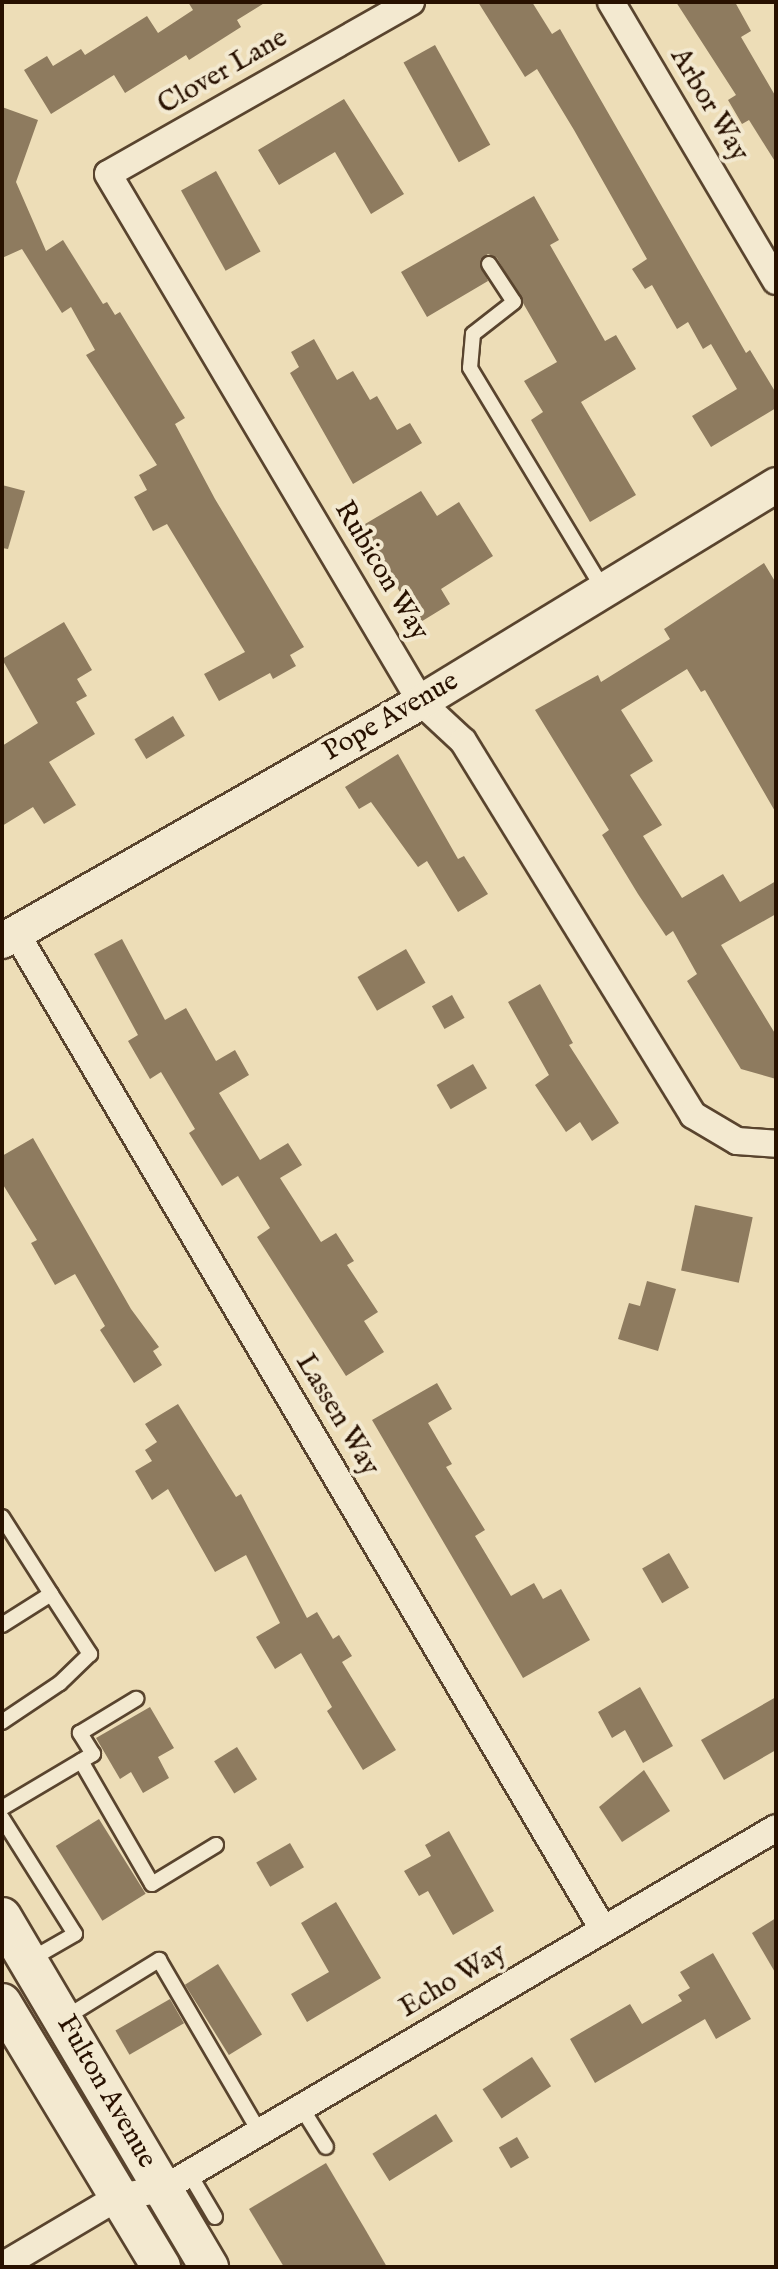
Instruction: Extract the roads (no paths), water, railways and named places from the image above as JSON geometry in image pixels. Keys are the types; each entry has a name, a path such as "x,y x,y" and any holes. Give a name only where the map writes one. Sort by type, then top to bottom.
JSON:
{"main road":[{"name":"Fulton Avenue","path":"2,1917 63,2020 176,2181 209,2267"},
{"name":"Fulton Avenue","path":"2,2003 161,2267"}],"street":[{"name":"Clover Lane","path":"108,174 411,2"},
{"name":"Arbor Way","path":"611,2 776,281"},
{"name":"Rubicon Way","path":"108,174 421,702 463,741 693,1115 737,1141 776,1144"},
{"name":"Pope Avenue","path":"9,937 421,702 776,485"},
{"name":"Lassen Way","path":"9,937 603,1929"},
{"name":"Echo Way","path":"176,2181 776,1828"},
{"path":"2,2266 118,2197 176,2181"}],"lane":[{"path":"489,264 514,302 473,334 470,368 604,590"},
{"path":"2,1517 90,1654 60,1683 2,1722"},
{"path":"2,1625 51,1594"},
{"path":"2,1808 93,1754 80,1733 136,1699"},
{"path":"81,1761 152,1884 216,1845"},
{"path":"2,1818 75,1934 28,1961"},
{"path":"63,2020 159,1960 259,2131"},
{"path":"301,2107 326,2147"},
{"path":"176,2181 215,2217"}]}
